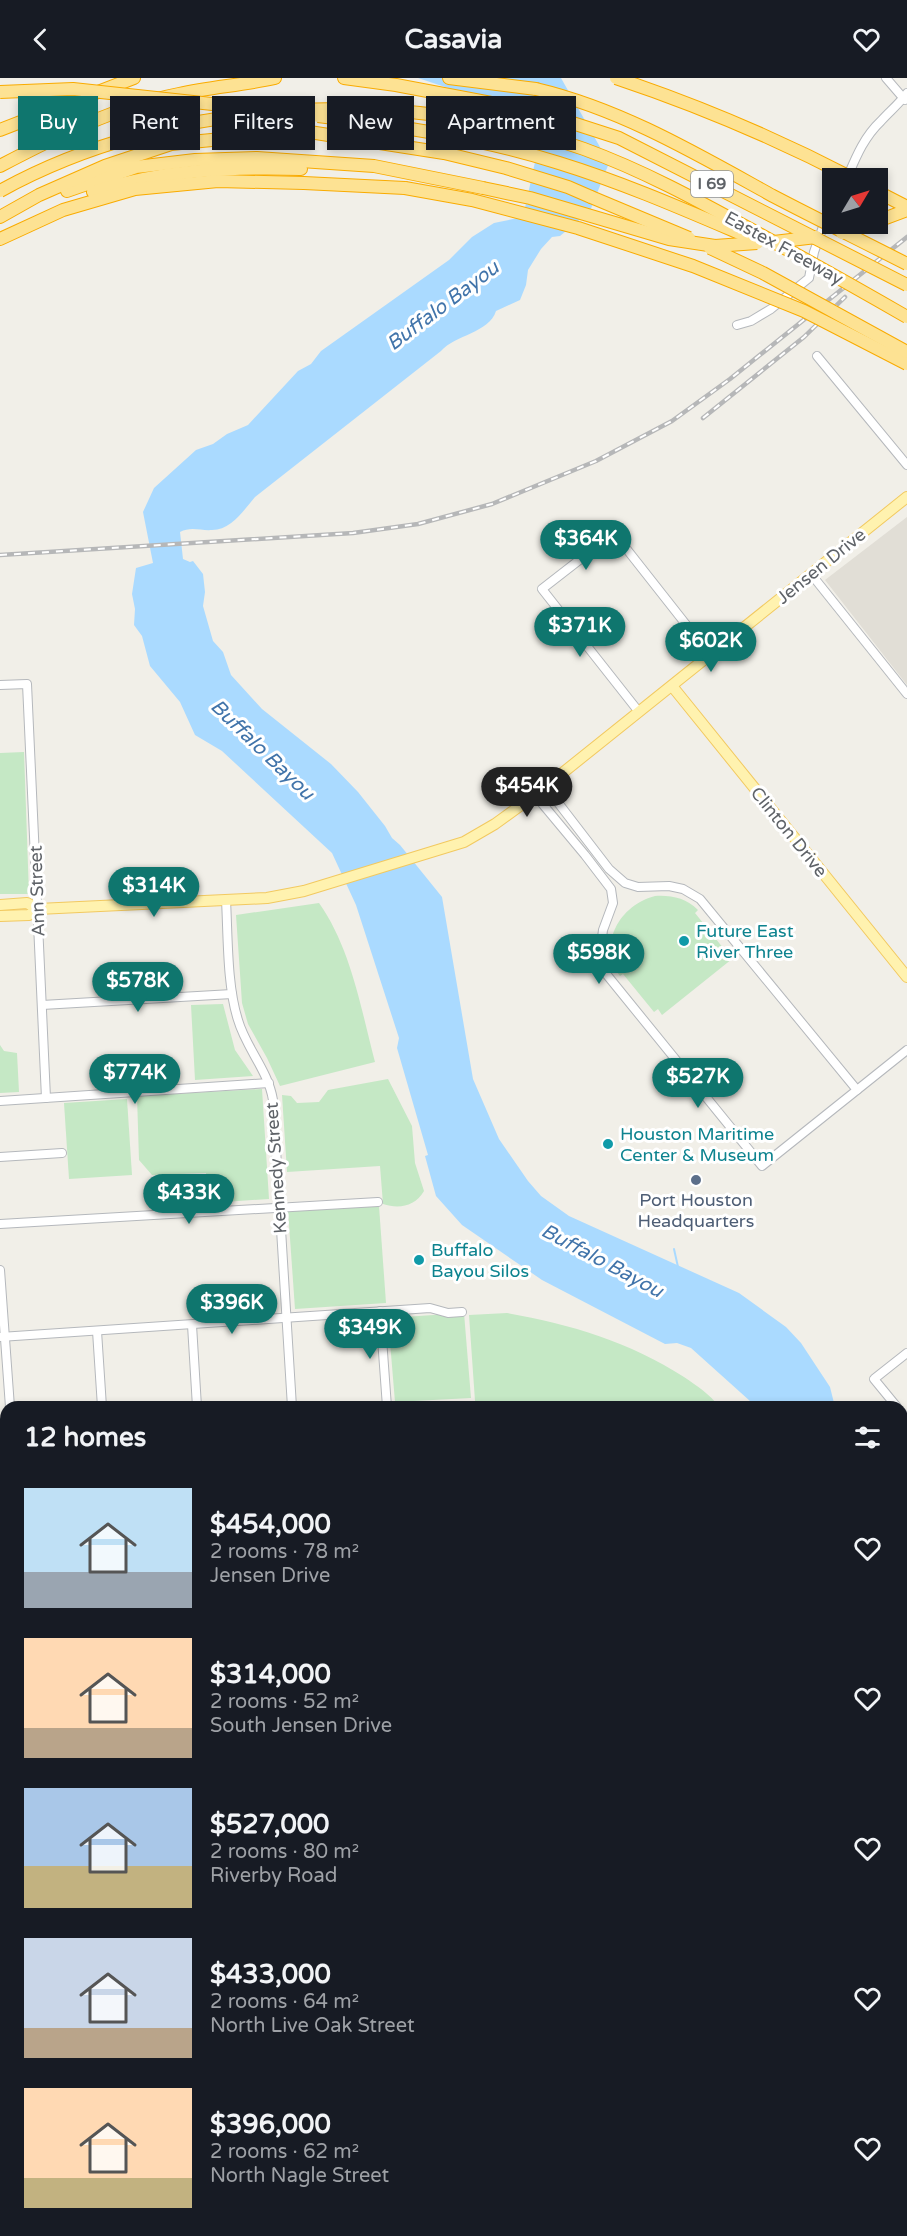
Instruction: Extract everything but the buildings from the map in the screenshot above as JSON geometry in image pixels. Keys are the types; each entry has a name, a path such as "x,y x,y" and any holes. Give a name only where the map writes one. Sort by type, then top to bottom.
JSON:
{"highway":[{"path":"85,96 134,78"},
{"path":"0,166 72,131 136,106 179,94 275,78"},
{"name":"I 69","path":"344,78 396,85 507,106 560,119 619,138 907,285"},
{"name":"I 69","path":"449,78 536,89 616,115 907,264"},
{"path":"503,78 536,89"},
{"path":"616,78 666,95 832,168"},
{"path":"0,92 74,89 141,95 435,132 495,145 570,167 646,194 819,268"},
{"name":"Eastex Freeway","path":"0,191 62,162 108,145 154,131 212,119 336,109 409,111 457,117 517,129 585,149 692,197 907,317"},
{"path":"0,130 18,124"},
{"path":"0,136 18,126"},
{"path":"0,219 39,195 105,166 171,144 222,137 303,131 357,138 506,168 568,187 667,227 763,273 907,352"},
{"path":"0,219 82,185 136,167 195,160 257,158 374,166 530,198 669,239 715,246 838,234"},
{"path":"0,238 6,231 50,208 126,182 152,176 202,170 272,168 397,172"},
{"path":"0,238 75,206 135,189 218,181 304,183 416,190 472,200 579,228 693,266 804,311 907,364"},
{"path":"888,198 907,209"},
{"path":"888,217 907,209"}],"main road":[{"name":"Jensen Drive","path":"38,909 267,898 304,891 446,848 474,837 536,795 907,497"},
{"name":"Clinton Drive","path":"672,686 907,977"},
{"path":"0,905 27,903 38,909 29,915 0,916"}],"street":[{"path":"852,168 864,141 906,98 886,78"},
{"path":"737,325 751,321 771,309 809,278 814,252 822,230"},
{"path":"817,356 907,465"},
{"path":"639,712 542,589 614,533 710,655"},
{"path":"811,574 907,694"},
{"name":"Ann Street","path":"0,685 27,684 46,1098"},
{"path":"546,787 617,877 632,886 669,886 683,889 700,899 857,1090"},
{"path":"536,795 609,885 613,901 601,938 601,953 603,966 610,979 762,1166 907,1050"},
{"name":"Kennedy Street","path":"226,900 232,994 238,1020 269,1083 273,1100 292,1401"},
{"path":"42,1005 232,994"},
{"path":"0,1101 269,1083"},
{"path":"0,1157 62,1153"},
{"path":"0,1224 378,1202"},
{"path":"0,1270 2,1337 9,1401"},
{"path":"2,1337 430,1308 448,1313 462,1312"},
{"path":"380,1311 387,1401"},
{"path":"192,1325 197,1401"},
{"path":"97,1331 102,1401"},
{"path":"892,1401 874,1379 907,1353"}],"shaded area":[{"path":"907,517 907,685 825,580"}],"green space":[{"path":"24,752 29,894 0,894 0,753"},
{"path":"655,896 678,898 698,910 695,913 732,959 662,1015 658,1009 654,1012 623,974 620,976 613,964 611,951 612,939 622,917 643,901"},
{"path":"319,903 347,959 375,1062 280,1086 248,1024 242,1003 236,915"},
{"path":"223,1004 235,1050 253,1076 195,1080 191,1005"},
{"path":"0,1045 4,1051 17,1053 19,1092 0,1093"},
{"path":"388,1079 412,1126 415,1163 424,1191 416,1200 400,1206 383,1204 380,1166 287,1172 282,1095 291,1096 297,1103 319,1102 328,1090"},
{"path":"262,1089 269,1199 209,1203 206,1173 152,1175 139,1160 137,1096"},
{"path":"127,1099 132,1175 69,1179 64,1103"},
{"path":"379,1206 386,1303 295,1309 288,1210"},
{"path":"464,1313 471,1398 395,1401 388,1318"},
{"path":"507,1313 599,1336 663,1365 694,1384 714,1401 475,1401 469,1315"}],"water":[{"path":"418,78 561,78 571,96 472,96"},
{"name":"Buffalo Bayou","path":"576,105 609,163 590,211 560,236 552,237 541,249 528,270 526,285 520,300 496,311 492,318 479,329 447,346 255,497 231,523 219,529 192,529 180,532 183,559 193,561 203,574 205,592 203,606 213,641 223,652 231,675 262,709 331,764 358,792 392,838 442,897 473,1079 499,1139 528,1181 541,1196 569,1216 739,1293 786,1327 801,1343 830,1387 834,1401 750,1401 691,1348 677,1343 665,1344 542,1280 462,1225 436,1196 425,1156 428,1155 397,1048 399,1038 356,905 332,853 222,751 195,735 180,702 150,666 142,636 134,625 135,609 132,594 136,568 153,563 143,512 154,488 196,450 213,444 227,434 248,425 298,371 311,364 321,351 449,260 472,237 494,223 523,217 535,162 527,150 576,150"}],"waterway":[{"path":"674,1249 678,1267"}],"railway":[{"path":"0,555 353,533 418,524 492,504 596,461 672,421 730,379 907,237"},
{"path":"703,418 804,337 845,297"}],"place":[{"name":"Future East River Three","path":"684,941"},
{"name":"Houston Maritime Center & Museum","path":"608,1144"},
{"name":"Port Houston Headquarters","path":"696,1180"},
{"name":"Buffalo Bayou Silos","path":"419,1260"}]}
